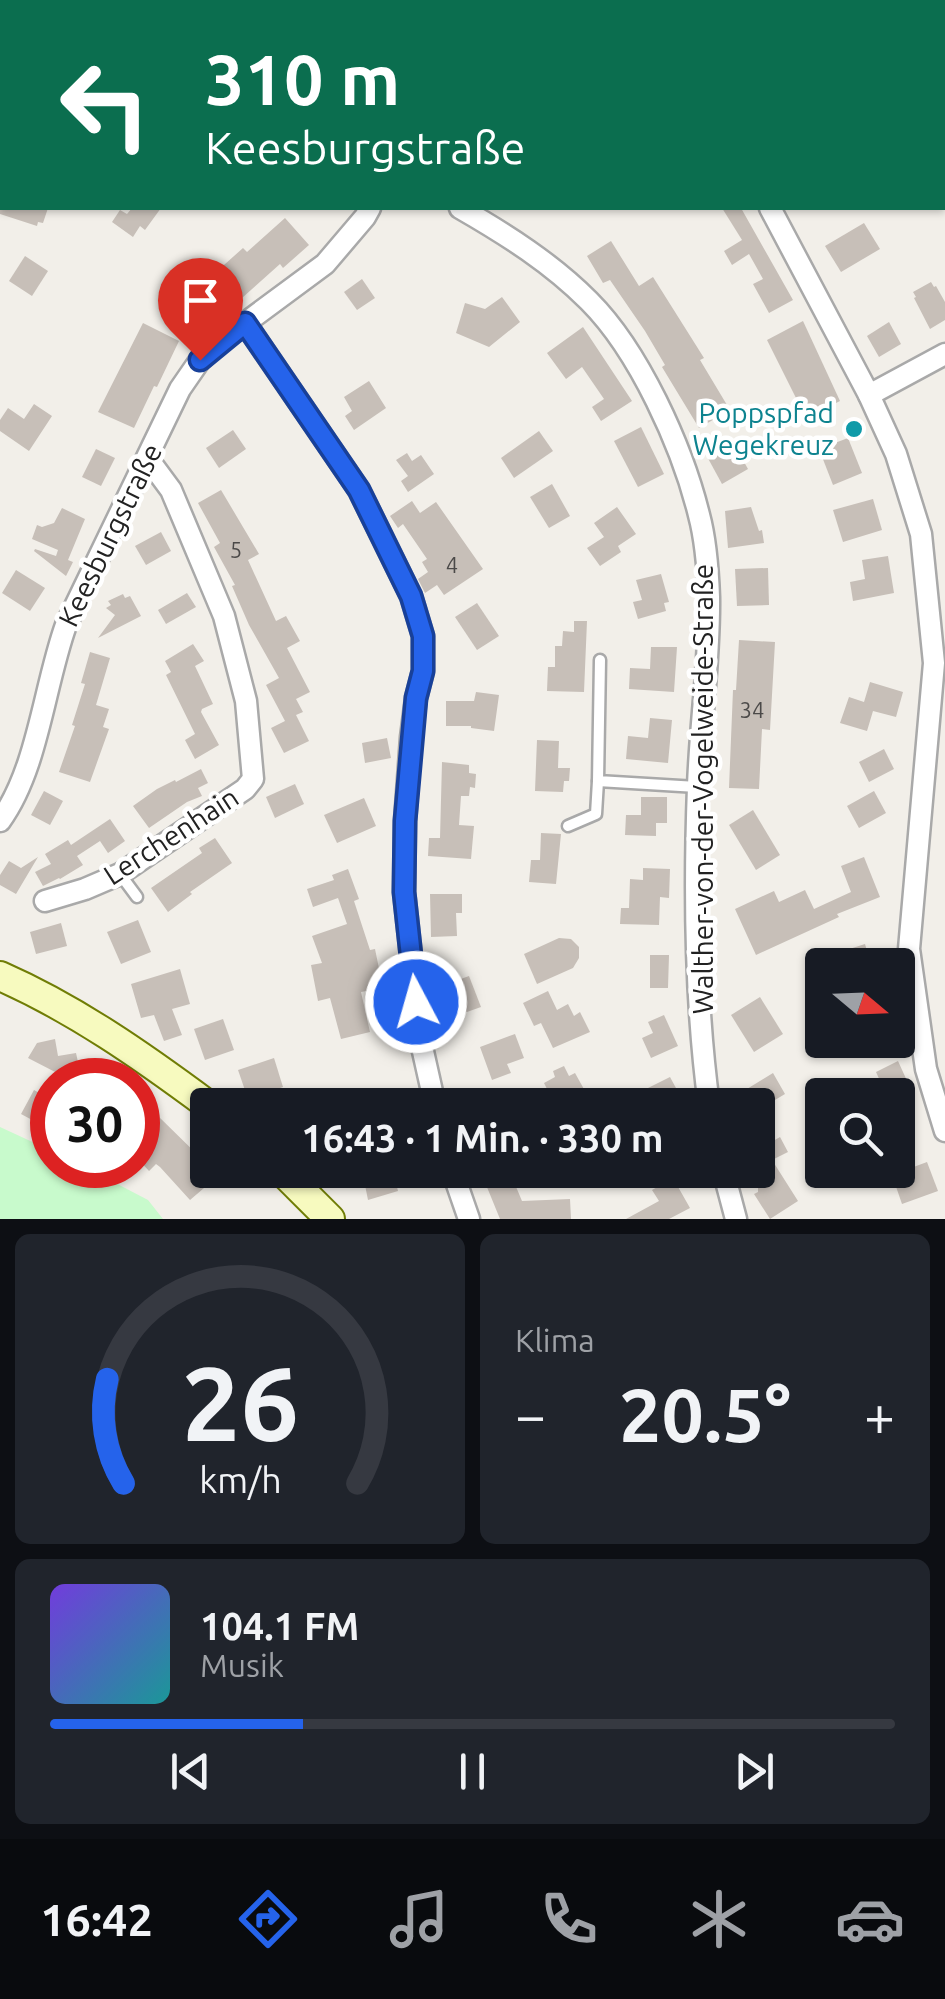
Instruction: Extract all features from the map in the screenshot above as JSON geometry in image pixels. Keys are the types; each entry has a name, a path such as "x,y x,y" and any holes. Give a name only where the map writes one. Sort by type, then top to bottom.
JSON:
{"street":[{"name":"Keesburgstraße","path":"0,821 26,769 66,624 180,388 200,360 325,264 369,210"},
{"name":"Walther-von-der-Vogelweide-Straße","path":"463,210 546,262 591,304 634,358 687,475 704,536 709,599 698,788 698,908 707,1088"},
{"path":"771,210 870,395 896,454 921,534 934,663 908,949 926,1068 945,1131"},
{"path":"245,323 359,490 411,596 423,636 423,671 411,737 404,892 420,1038 431,1088"},
{"path":"870,395 945,354"},
{"name":"Lerchenhain","path":"46,901 120,874 246,789 253,779 246,701 224,616 171,490 146,462"},
{"path":"0,976 80,1017 190,1092"},
{"path":"299,1188 330,1219"},
{"path":"458,1188 469,1219"},
{"path":"727,1188 736,1219"}],"lane":[{"path":"568,826 596,814 600,660"},
{"path":"598,781 698,788"},
{"path":"120,874 137,898"}],"green space":[{"path":"0,1127 30,1141 30,1188 125,1188 148,1200 163,1219 0,1219"}],"building":[{"path":"0,210 47,210 43,223 38,222 37,226 0,214"},
{"path":"120,210 127,214 130,210 160,210 145,230 140,226 133,237 112,222"},
{"path":"723,210 742,210 793,300 769,313 753,284 763,279 749,254 732,265 724,251 742,240"},
{"path":"285,218 309,245 283,268 280,264 242,298 239,295 203,329 178,302 203,278 206,281 243,248 247,252"},
{"path":"864,223 880,249 841,272 825,246"},
{"path":"611,241 639,286 653,277 704,358 700,360 730,410 699,428 645,331 610,280 603,283 587,256"},
{"path":"25,256 48,271 32,296 9,281"},
{"path":"362,279 375,298 357,310 344,292"},
{"path":"931,282 945,302 945,320 930,329 913,292"},
{"path":"502,297 520,322 489,347 456,333 465,303 485,309"},
{"path":"803,321 840,401 806,418 767,340"},
{"path":"889,322 901,344 879,357 867,336"},
{"path":"143,323 179,341 134,428 98,412"},
{"path":"583,327 632,401 601,421 592,407 604,399 582,367 566,379 547,353"},
{"path":"369,381 386,408 354,430 345,416 352,411 344,397"},
{"path":"34,404 52,416 29,451 0,431 0,420 8,408 24,419"},
{"path":"641,427 664,474 638,487 614,441"},
{"path":"233,430 246,449 219,468 206,448"},
{"path":"539,431 553,451 514,478 501,458"},
{"path":"730,437 748,469 722,484 704,451"},
{"path":"848,438 862,473 833,485 819,449"},
{"path":"96,449 115,458 101,486 82,477"},
{"path":"407,453 412,461 421,455 434,474 408,492 401,481 408,476 396,460"},
{"path":"552,484 570,516 549,528 530,497"},
{"path":"221,490 259,554 248,560 276,621 286,616 300,641 287,648 310,692 296,699 303,712 296,715 309,741 284,753 271,728 285,721 266,685 279,678 249,625 232,586 235,585 214,547 220,543 198,503"},
{"path":"873,499 882,530 843,542 833,510"},
{"path":"412,501 420,513 436,502 483,569 444,595 437,585 425,593 418,579 428,572 422,562 427,559 403,524 398,528 390,516"},
{"path":"617,507 636,534 618,546 621,552 600,566 587,548 604,537 594,523"},
{"path":"751,507 764,543 728,548 725,511"},
{"path":"62,508 85,519 68,560 73,562 66,576 34,551 56,556 58,550 32,539 37,525 54,523"},
{"path":"161,532 171,551 146,565 135,546"},
{"path":"888,556 894,593 853,601 850,582 865,579 862,560"},
{"path":"768,568 769,605 737,606 735,569"},
{"path":"16,570 45,588 30,611 2,593"},
{"path":"661,574 669,602 664,603 666,611 638,619 633,602 642,600 636,580"},
{"path":"187,593 196,607 166,624 158,610"},
{"path":"123,594 125,598 130,596 141,616 98,638 115,615 106,608 111,605 108,601"},
{"path":"477,603 499,636 477,650 455,617"},
{"path":"574,621 587,621 584,692 547,691 548,667 555,667 555,646 562,646 563,631 574,632"},
{"path":"739,640 775,642 770,730 762,729 759,789 729,788"},
{"path":"193,644 204,661 195,666 213,704 201,712 219,745 195,759 185,740 195,734 166,675 171,672 165,661"},
{"path":"651,647 677,647 674,692 629,689 630,668 650,669"},
{"path":"90,652 110,658 96,705 109,709 103,727 109,729 90,782 59,772 75,726 72,725"},
{"path":"870,682 903,692 896,717 873,711 867,731 840,723 849,697 864,702"},
{"path":"476,692 499,695 494,731 446,726 446,701 474,701"},
{"path":"650,718 672,720 668,763 626,759 628,736 648,738"},
{"path":"387,738 391,758 365,763 362,743"},
{"path":"537,740 559,741 558,768 570,768 563,792 535,791"},
{"path":"884,749 894,769 869,782 859,762"},
{"path":"442,762 469,765 469,773 476,774 475,788 470,787 469,796 461,796 459,825 474,826 471,859 428,856 429,838 440,838"},
{"path":"201,769 208,783 198,788 202,796 149,828 133,806 157,789"},
{"path":"295,784 304,804 275,818 266,797"},
{"path":"44,791 63,801 50,825 31,815"},
{"path":"874,791 886,813 859,828 847,806"},
{"path":"641,797 667,797 667,823 656,823 656,836 625,835 626,815 641,815"},
{"path":"364,798 376,826 337,843 324,815"},
{"path":"753,810 780,855 756,870 729,825"},
{"path":"110,819 125,841 108,853 100,841 77,856 83,865 43,886 35,872 51,864 45,854 68,840 71,845"},
{"path":"541,833 561,834 556,884 529,882 531,860 540,860"},
{"path":"215,838 232,863 168,912 151,888 202,853 199,848"},
{"path":"38,857 16,894 0,885 0,875 9,861 21,868"},
{"path":"864,857 880,897 756,955 735,909 774,891 779,902 805,890 814,909 851,892 841,866"},
{"path":"643,868 670,869 669,898 660,897 659,925 620,924 621,908 629,908 630,879 643,880"},
{"path":"348,869 370,950 375,949 383,988 361,992 370,1032 341,1039 330,998 318,1001 311,965 322,963 312,936 347,924 338,898 313,907 307,889 334,880 332,875"},
{"path":"430,894 462,894 462,913 456,913 457,936 431,937"},
{"path":"138,920 151,952 121,964 107,932"},
{"path":"61,923 67,946 36,954 30,932"},
{"path":"559,938 571,939 579,947 579,958 573,968 537,984 524,954"},
{"path":"650,955 669,955 668,988 650,988"},
{"path":"180,969 190,1004 172,1009 182,1035 164,1041 154,1015 141,1018 131,984"},
{"path":"469,976 481,1007 450,1018 439,987"},
{"path":"548,991 557,1010 568,1004 574,1016 580,1012 590,1032 553,1048 541,1023 534,1026 523,1003"},
{"path":"760,997 783,1034 754,1052 731,1015"},
{"path":"664,1015 678,1046 651,1058 642,1038 653,1033 648,1022"},
{"path":"223,1019 234,1050 205,1060 194,1029"},
{"path":"515,1034 524,1058 507,1064 511,1073 492,1080 480,1047"},
{"path":"55,1039 58,1056 76,1053 77,1058 30,1059 28,1058 37,1043"},
{"path":"274,1058 283,1087 244,1088 238,1070"},
{"path":"898,1061 906,1078 879,1078 876,1072"},
{"path":"564,1066 569,1076 575,1073 583,1088 546,1088 544,1083 555,1077 553,1071"},
{"path":"773,1073 785,1094 775,1100 775,1088 749,1088"},
{"path":"670,1077 676,1088 648,1088"},
{"path":"30,1097 30,1119 21,1114"},
{"path":"160,1118 190,1147 190,1188 204,1188 190,1200 160,1167"},
{"path":"780,1137 788,1152 775,1158 775,1140"},
{"path":"927,1162 938,1191 902,1204 896,1188 915,1188 915,1166"},
{"path":"775,1165 798,1201 770,1219 754,1194 758,1188 775,1188"},
{"path":"366,1188 397,1188 398,1191 368,1200"},
{"path":"487,1188 517,1188 522,1201 570,1199 571,1219 500,1219"},
{"path":"679,1188 690,1208 669,1219 626,1219 659,1201 652,1190"}],"place":[{"name":"Poppspfad Wegekreuz","path":"854,429"}],"route":[{"path":"200,360 245,323 359,490 411,596 423,636 423,671 411,737 405,821 404,892 416,1002"}]}
